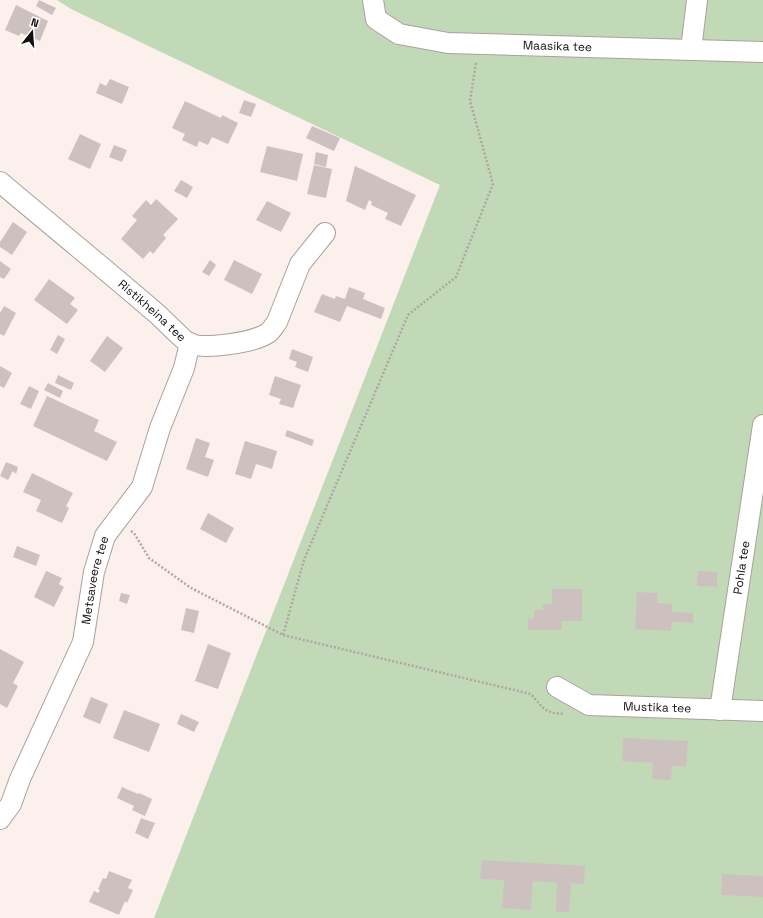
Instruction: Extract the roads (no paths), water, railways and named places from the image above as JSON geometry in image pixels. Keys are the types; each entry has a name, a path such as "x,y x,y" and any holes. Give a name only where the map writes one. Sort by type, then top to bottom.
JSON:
{"street":[{"name":"Maasika tee","path":"373,0 376,19 400,34 448,43 763,52"},
{"path":"691,50 697,0"},
{"name":"Ristikheina tee","path":"0,182 158,315 190,344 233,344 259,338 272,330 277,322 300,264 325,233"},
{"name":"Metsaveere tee","path":"0,819 11,804 20,779 83,642 96,565 104,536 142,488 160,428 184,368 190,344"},
{"name":"Pohla tee","path":"720,710 763,425"},
{"name":"Mustika tee","path":"557,687 588,705 763,712"}]}
